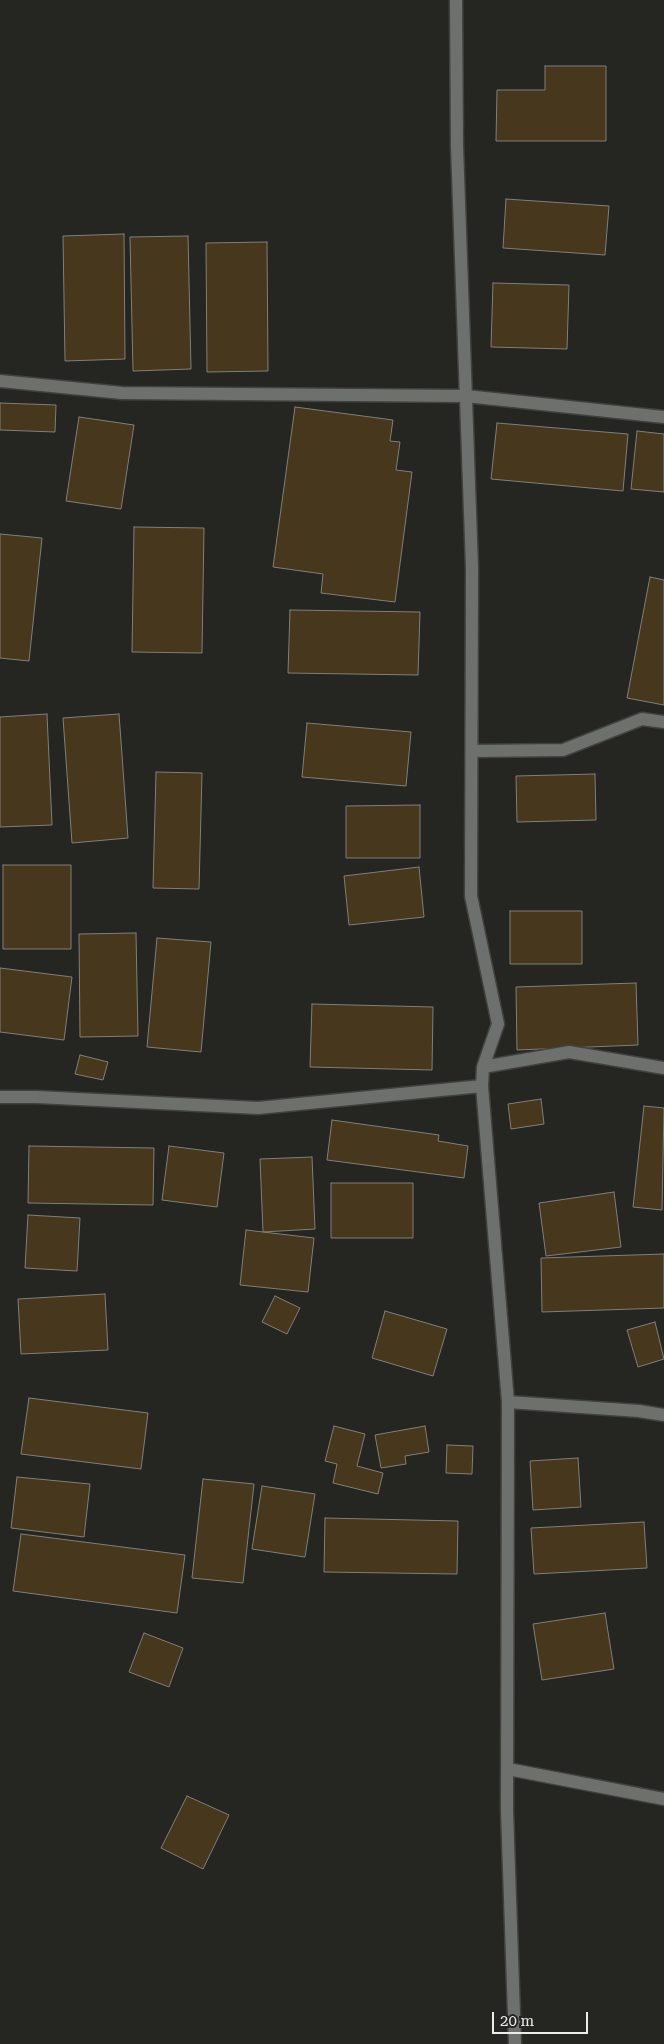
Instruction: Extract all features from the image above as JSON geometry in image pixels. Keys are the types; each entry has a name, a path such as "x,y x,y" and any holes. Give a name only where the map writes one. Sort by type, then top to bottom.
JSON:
{"street":[{"path":"456,0 457,146 472,568 473,751 471,896 498,1024 483,1067 482,1086 508,1402 507,1812 515,2044"},
{"path":"0,381 122,393 466,396 664,417"},
{"path":"473,751 563,750 642,719 664,722"},
{"path":"483,1067 569,1052 664,1068"},
{"path":"0,1097 258,1108 482,1086"},
{"path":"508,1402 639,1411 664,1415"},
{"path":"508,1769 664,1799"}],"building":[{"path":"545,66 606,66 606,141 496,141 497,90 545,90"},
{"path":"506,199 609,206 605,255 503,248"},
{"path":"124,234 125,359 65,361 63,236"},
{"path":"188,236 191,369 133,371 130,237"},
{"path":"267,242 268,371 207,372 206,243"},
{"path":"493,283 569,285 567,349 491,347"},
{"path":"0,403 56,405 55,432 0,430"},
{"path":"295,407 393,420 390,441 400,442 396,470 412,472 395,602 321,593 323,574 273,567"},
{"path":"79,417 134,425 121,509 66,501"},
{"path":"497,423 628,434 623,491 491,479"},
{"path":"637,431 664,434 664,492 631,489"},
{"path":"134,527 204,528 202,653 132,652"},
{"path":"0,534 42,538 29,661 0,658"},
{"path":"650,577 664,580 664,705 627,698"},
{"path":"290,610 420,612 418,675 288,673"},
{"path":"47,714 52,825 0,827 0,717"},
{"path":"119,714 128,838 72,843 63,718"},
{"path":"307,723 411,732 406,786 302,777"},
{"path":"156,772 202,773 199,889 153,888"},
{"path":"595,774 596,820 517,822 516,776"},
{"path":"420,805 420,858 346,858 346,806"},
{"path":"3,865 71,865 71,949 3,949"},
{"path":"419,867 424,917 349,925 344,876"},
{"path":"510,911 582,911 582,964 510,964"},
{"path":"136,933 138,1036 80,1037 79,934"},
{"path":"157,938 211,942 201,1052 147,1047"},
{"path":"0,968 72,977 64,1040 0,1032"},
{"path":"636,983 638,1045 517,1050 516,987"},
{"path":"312,1004 433,1007 432,1070 310,1067"},
{"path":"80,1055 108,1062 103,1080 75,1074"},
{"path":"541,1099 544,1124 511,1129 508,1104"},
{"path":"644,1106 664,1108 662,1210 633,1207"},
{"path":"332,1120 439,1135 438,1141 468,1146 464,1178 327,1160"},
{"path":"29,1146 154,1148 153,1205 28,1203"},
{"path":"169,1146 224,1153 217,1207 162,1200"},
{"path":"312,1157 315,1229 263,1232 260,1159"},
{"path":"331,1183 413,1183 413,1238 331,1238"},
{"path":"614,1192 621,1247 546,1256 539,1203"},
{"path":"28,1215 80,1218 77,1271 25,1268"},
{"path":"246,1230 314,1238 308,1292 240,1285"},
{"path":"664,1254 664,1308 542,1312 541,1258"},
{"path":"105,1294 108,1350 21,1354 18,1299"},
{"path":"275,1296 300,1308 287,1334 262,1322"},
{"path":"385,1311 447,1329 433,1376 372,1358"},
{"path":"655,1322 664,1359 638,1367 627,1330"},
{"path":"29,1398 148,1413 141,1469 21,1454"},
{"path":"334,1426 365,1434 357,1466 383,1473 378,1494 333,1483 337,1464 325,1461"},
{"path":"425,1426 429,1452 405,1456 406,1464 381,1468 375,1435"},
{"path":"447,1445 473,1446 472,1474 446,1473"},
{"path":"578,1458 581,1507 533,1510 530,1461"},
{"path":"17,1477 90,1484 84,1537 11,1528"},
{"path":"203,1479 254,1484 243,1583 192,1578"},
{"path":"262,1486 315,1494 305,1557 252,1549"},
{"path":"325,1518 458,1521 457,1574 324,1572"},
{"path":"644,1522 647,1568 534,1574 531,1528"},
{"path":"21,1534 185,1555 177,1613 13,1591"},
{"path":"605,1613 614,1669 542,1680 533,1624"},
{"path":"144,1633 183,1648 169,1687 129,1672"},
{"path":"187,1796 229,1815 203,1869 161,1848"}]}
